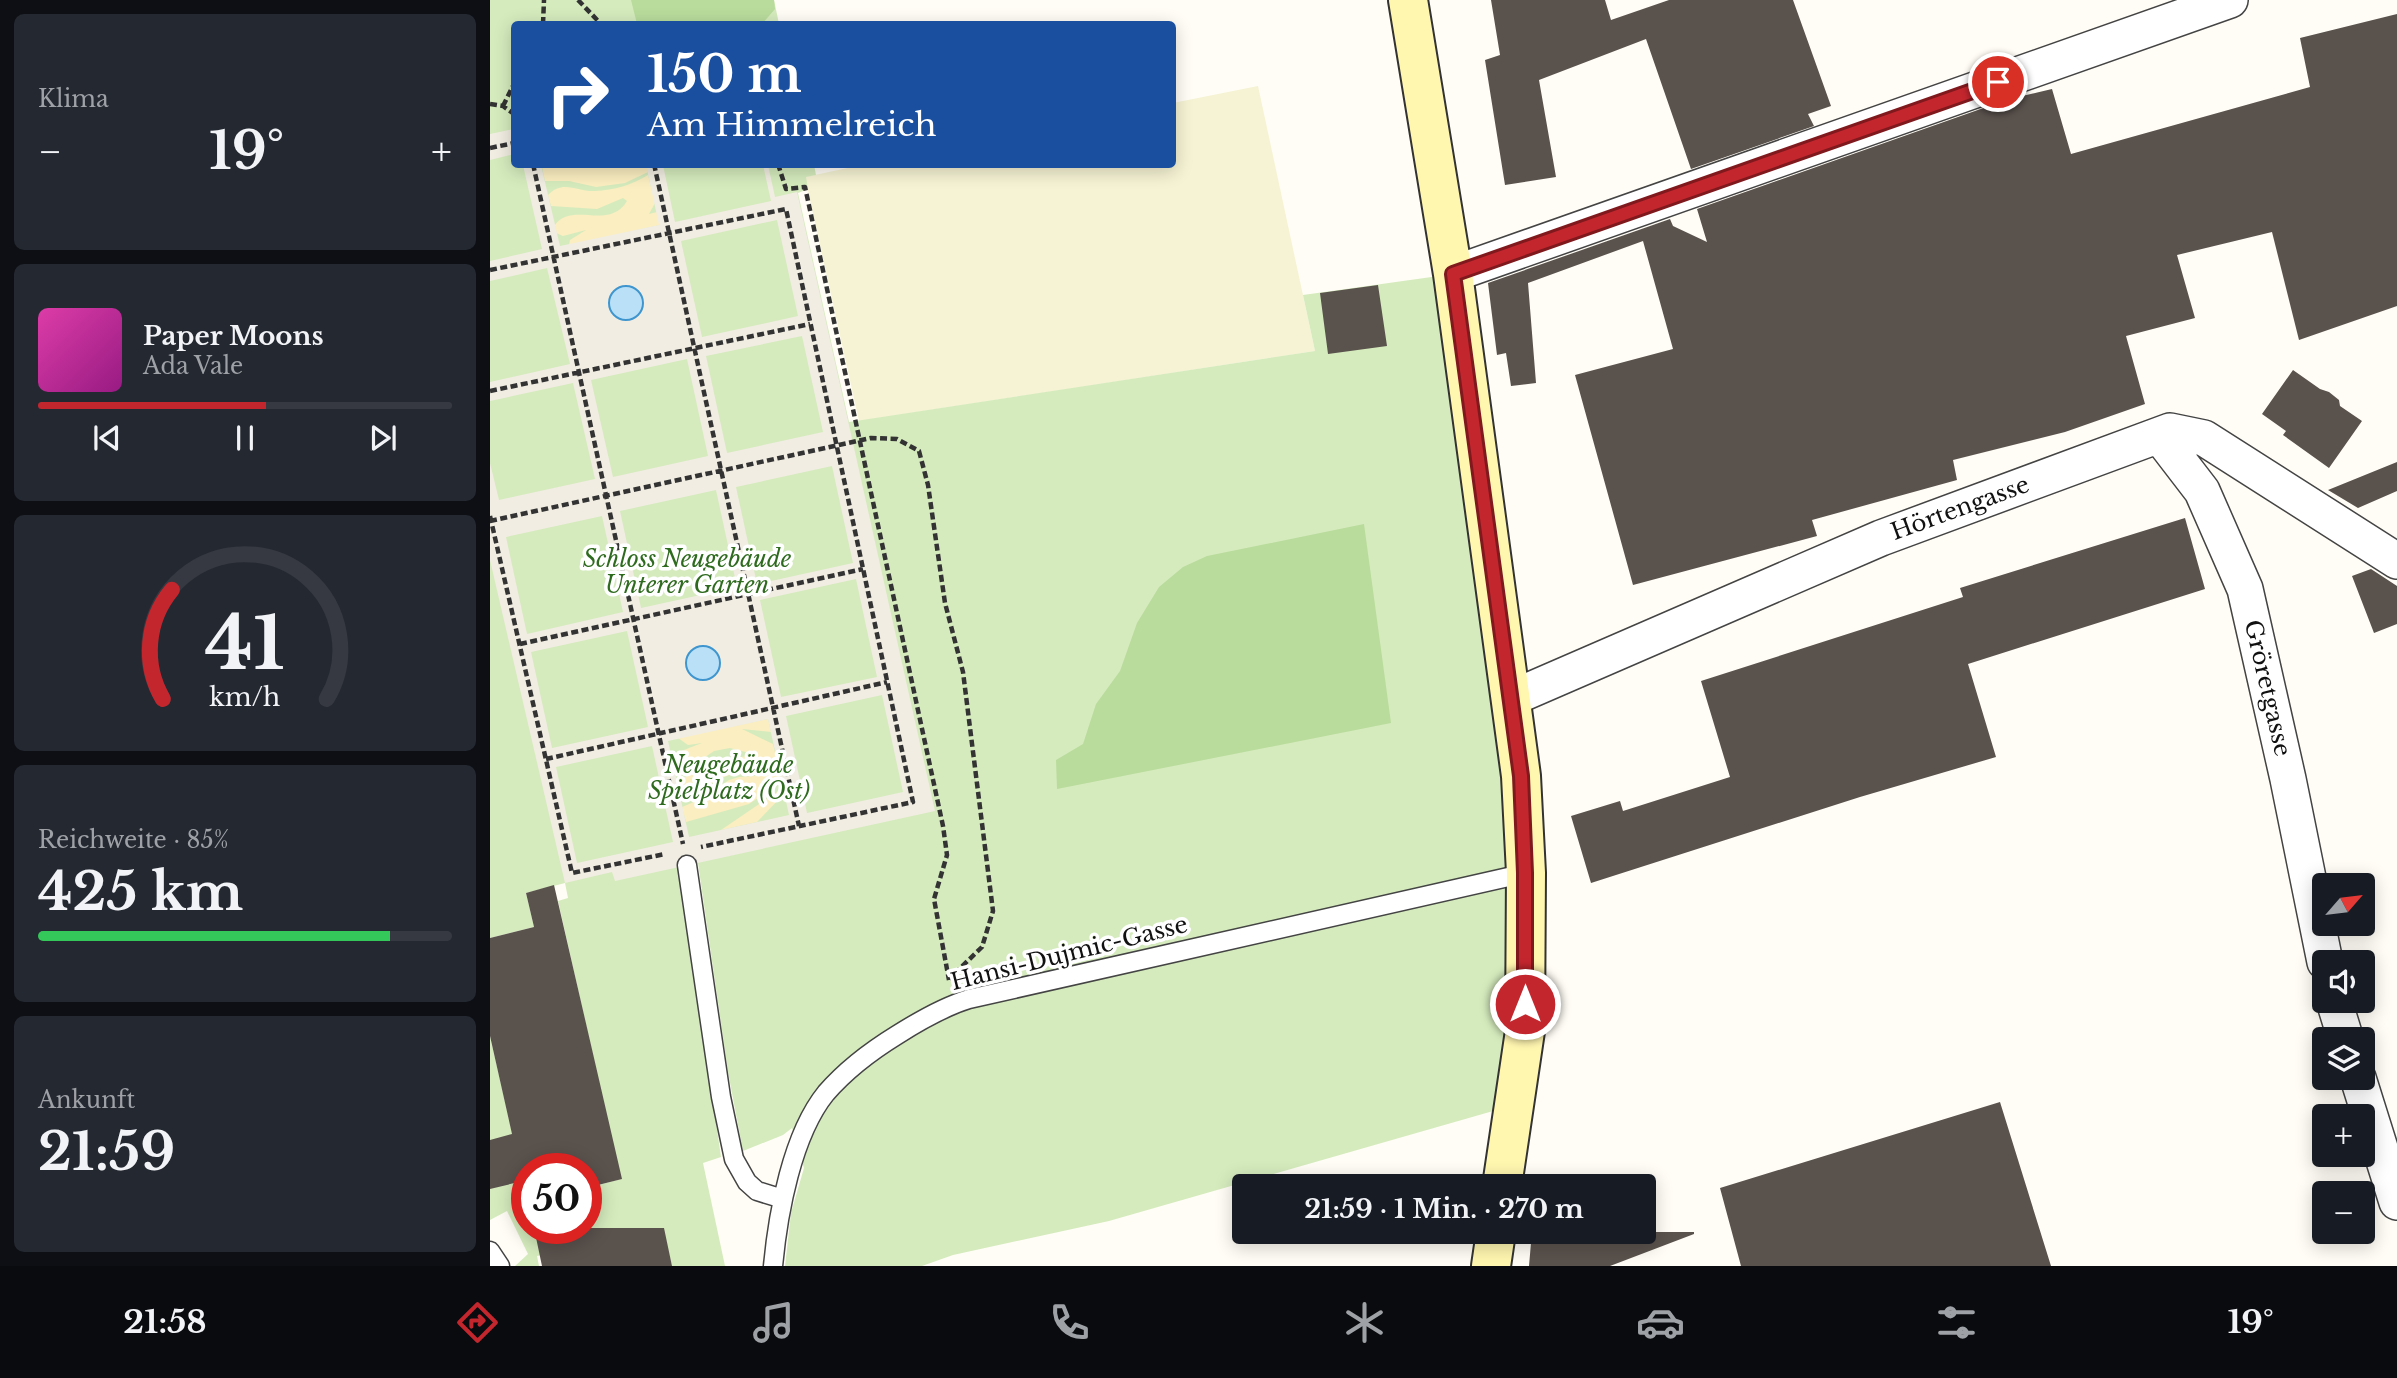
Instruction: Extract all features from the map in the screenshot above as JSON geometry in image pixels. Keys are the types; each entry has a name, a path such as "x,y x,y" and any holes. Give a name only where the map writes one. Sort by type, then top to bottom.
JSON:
{"main road":[{"path":"1408,0 1453,274 1521,776 1525,873 1525,1031 1504,1174"},
{"path":"1491,1266 1494,1244"}],"street":[{"path":"1453,274 2230,0"},
{"name":"Hörtengasse","path":"1512,698 1881,538 2171,431 2204,438 2397,561"},
{"name":"Gröretgasse","path":"2159,435 2202,491 2245,589 2288,779 2323,950"},
{"path":"2362,1090 2397,1202"}],"lane":[{"path":"686,858 734,1159 747,1182 757,1191 783,1199"},
{"name":"Hansi-Dujmic-Gasse","path":"773,1266 783,1199 795,1156 812,1116 826,1094 858,1062 914,1024 955,1003 1525,873"},
{"path":"490,1251 500,1266"}],"path":[{"path":"543,21 544,0"},
{"path":"578,0 598,21"},
{"path":"503,106 511,90"},
{"path":"490,104 503,106 511,112"},
{"path":"490,148 511,144"},
{"path":"534,168 686,858"},
{"path":"655,168 799,826"},
{"path":"779,168 786,189 805,187 946,841 947,855 934,899 955,1003"},
{"path":"490,270 786,209 835,447 913,802 799,826 686,858 572,873 490,519 606,496 835,447 871,438 898,439 919,451 928,485 945,603 963,672 993,911 982,947 949,979"},
{"path":"490,391 810,324"},
{"path":"520,644 863,569"},
{"path":"546,759 887,682"}],"shaded area":[{"path":"1258,86 1315,351 859,421 805,177 848,168 1176,168 1176,102"},
{"path":"511,130 511,155 490,160 490,134"},
{"path":"524,168 542,168 560,246 659,225 647,168 664,168 675,222 771,201 764,168 769,168 775,197 797,192 935,811 615,881 612,872 565,883 490,560 490,463 499,500 595,479 573,383 490,401 490,382 570,364 547,268 490,281 490,261 542,249","holes":["777,220 798,316 702,337 681,241","802,336 823,432 727,453 706,356","687,359 708,456 613,477 591,380","832,466 853,563 757,584 736,487","716,490 737,587 641,608 620,511","602,516 623,612 527,634 506,537","856,579 877,677 781,697 760,600","627,631 648,727 552,748 531,652","882,695 903,792 807,813 786,716","768,719 789,815 689,837 668,741","652,746 673,842 577,863 556,767"]}],"green space":[{"path":"490,0 774,0 778,21 511,21 511,168 815,168 816,175 806,177 808,189 798,193 849,422 1315,351 1303,295 1453,274 1512,698 1514,1105 1273,1174 1232,1174 1232,1186 1109,1221 953,1255 922,1266 785,1266 791,1213 804,1168 792,1128 783,1135 743,1151 728,1072 698,863 679,867 721,1157 703,1163 725,1266 672,1266 663,1228 602,1242 602,1184 621,1179 558,901 568,898 565,883 526,893 534,927 490,938"},
{"path":"631,0 774,0 775,9 765,21 636,21"},
{"path":"1364,524 1391,723 1057,789 1056,760 1083,744 1096,704 1120,671 1137,623 1159,587 1183,567 1207,556"},
{"path":"490,1036 517,1153 511,1153 511,1219 507,1211 490,1220"},
{"path":"523,1244 591,1244 537,1256 539,1266 515,1266 528,1254"}],"sand":[{"path":"542,168 647,168 648,172 625,183 596,187 569,181 545,181"},
{"path":"648,175 655,203 649,214 657,212 660,225 569,245 570,240 586,230 563,236 556,233 555,225 562,218 571,215 611,214 627,201 623,198 597,209 551,206 548,195 554,190 565,187 588,191 609,189"},
{"path":"768,719 771,732 742,729 773,744 779,769 738,773 724,777 699,791 679,794 677,781 724,759 757,755 730,748 714,751 698,762 673,763 671,755 702,743 688,745 678,738"},
{"path":"780,774 782,782 749,804 686,822 682,807 701,799 729,780"},
{"path":"783,788 784,794 757,822 721,830"}],"water":[{"path":"626,286 638,291 643,303 638,315 626,320 614,315 609,303 614,291"},
{"path":"703,646 715,651 720,663 715,675 703,680 691,675 686,663 691,651"}],"building":[{"path":"1491,0 1605,0 1611,20 1669,0 1793,0 1831,106 1808,114 1814,126 1691,169 1646,39 1539,80 1556,177 1505,185 1485,60 1500,55"},
{"path":"2397,14 2397,306 2299,340 2272,232 2177,255 2195,318 2126,336 2145,404 2065,432 1953,460 1957,480 1812,520 1817,536 1633,585 1575,375 1673,349 1643,241 1528,283 1536,383 1511,386 1506,353 1497,355 1488,283 1670,219 1673,226 1707,242 1697,209 2009,99 2052,89 2071,154 2310,87 2300,38"},
{"path":"1378,285 1387,346 1328,354 1320,293"},
{"path":"2293,370 2320,389 2329,392 2339,400 2340,406 2362,421 2329,468 2283,435 2286,431 2262,414"},
{"path":"2397,462 2397,491 2358,508 2328,490"},
{"path":"2185,518 2205,589 1968,664 1996,757 1860,797 1591,883 1571,816 1620,801 1623,811 1730,777 1701,681 1963,597 1960,588"},
{"path":"2371,569 2397,586 2397,624 2374,633 2352,576"},
{"path":"554,885 622,1179 602,1184 602,1153 511,1153 511,1184 490,1189 490,1140 512,1134 490,1036 490,938 534,927 526,893"},
{"path":"2000,1102 2051,1266 1741,1266 1720,1188"},
{"path":"602,1228 664,1228 672,1266 542,1266 537,1244 602,1244"},
{"path":"1656,1232 1694,1232 1610,1266 1529,1266 1531,1244 1656,1244"}],"route":[{"path":"1525,1004 1525,873 1521,776 1453,274 1998,82"}],"park label":[{"name":"Schloss Neugebäude Unterer Garten","path":"687,572"},
{"name":"Neugebäude Spielplatz (Ost)","path":"729,778"}]}
